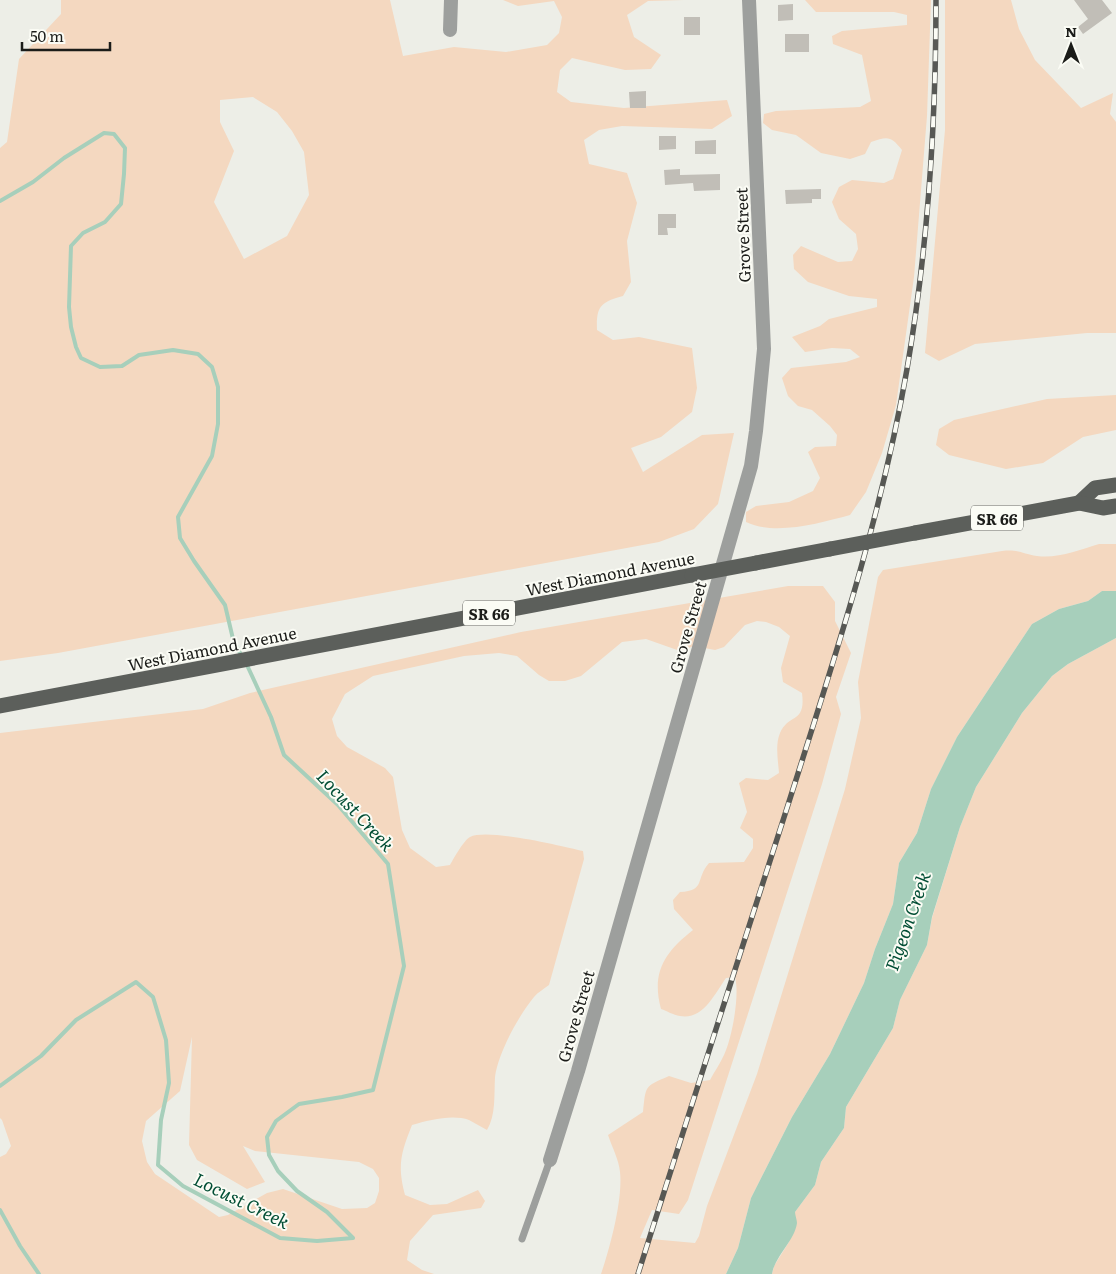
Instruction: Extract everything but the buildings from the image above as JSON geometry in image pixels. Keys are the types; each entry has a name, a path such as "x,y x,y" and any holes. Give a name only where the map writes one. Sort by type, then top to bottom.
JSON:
{"main road":[{"name":"West Diamond Avenue","path":"1080,503 1095,488 1116,485"},
{"name":"West Diamond Avenue","path":"0,706 1080,503 1103,508 1116,506"}],"street":[{"path":"450,30 451,0"},
{"name":"Grove Street","path":"550,1160 578,1071 751,466 764,349 749,0"}],"lane":[{"path":"522,1239 550,1160"}],"shaded area":[{"path":"61,0 390,0 403,56 454,47 506,52 547,45 559,33 562,17 554,1 518,6 503,0 684,0 648,1 627,15 634,37 661,55 651,69 625,70 572,58 560,70 557,92 571,102 624,108 727,100 732,116 712,129 622,126 599,130 584,140 589,164 627,173 637,203 627,241 631,282 623,296 610,300 601,306 597,330 613,340 639,337 692,348 697,388 692,412 661,437 631,448 643,472 702,435 734,433 718,504 694,529 659,542 58,653 0,661 0,148 7,142 19,59 61,14","holes":["253,97 277,112 292,131 304,152 309,195 287,236 244,259 214,202 234,151 220,122 220,100"]},
{"path":"805,0 931,0 927,116 914,277 896,405 882,453 866,492 850,515 798,527 770,528 746,522 746,512 756,506 789,502 813,491 820,478 808,452 815,447 836,446 837,435 812,410 798,406 788,396 782,378 791,368 846,362 860,357 850,349 832,348 805,352 792,337 820,326 829,319 877,307 877,299 849,296 808,282 794,269 793,255 801,246 838,262 852,261 858,249 856,234 839,219 832,202 839,187 852,180 884,183 893,179 902,150 895,142 885,138 871,142 865,154 850,159 821,153 796,135 772,130 763,123 764,114 776,111 860,107 871,101 862,55 833,44 832,36 842,31 907,25 907,15 894,12 816,12"},
{"path":"945,0 1011,0 1019,29 1035,60 1081,108 1113,93 1110,114 1116,122 1116,333 1087,333 975,344 939,361 925,353 945,130"},
{"path":"1116,395 1116,430 1083,437 1043,463 1006,469 949,455 936,445 939,429 954,420 1047,399"},
{"path":"1099,544 1116,544 1116,591 1102,591 1088,601 1059,609 1032,624 957,737 931,789 917,833 899,863 893,904 864,983 830,1054 792,1117 751,1198 738,1248 726,1274 601,1274 615,1223 620,1196 620,1172 608,1135 643,1112 646,1092 655,1082 669,1076 691,1083 710,1080 724,1055 730,1038 737,994 735,977 726,978 707,1005 695,1014 688,1016 677,1015 661,1009 658,984 659,974 668,955 693,930 674,909 673,900 680,892 697,887 709,863 744,862 753,848 753,839 740,828 747,812 739,783 746,778 768,780 779,773 778,738 784,727 802,710 802,693 783,682 781,668 790,636 779,627 757,621 745,625 724,647 715,650 694,646 680,651 646,639 622,642 581,676 565,681 549,681 517,656 499,653 464,656 373,676 345,694 332,719 337,736 347,747 385,768 393,777 402,830 410,848 436,867 450,865 468,839 479,835 508,836 583,851 584,859 549,985 536,995 528,1005 516,1024 500,1057 495,1077 492,1118 487,1130 463,1118 441,1118 412,1125 405,1144 401,1159 401,1175 405,1195 430,1205 447,1204 478,1190 485,1201 481,1208 433,1215 410,1241 407,1260 422,1270 434,1274 0,1274 0,1157 6,1154 11,1146 0,1118 0,733 203,709 250,693 521,632 788,586 823,586 835,602 835,621 851,653 836,697 841,714 822,784 688,1200 679,1214 652,1210 640,1238 695,1243 757,1074 845,789 861,718 858,682 878,577 883,570 1002,551 1013,551 1045,557","holes":["192,1037 189,1145 197,1160 247,1189 265,1182 243,1146 255,1151 359,1162 373,1169 379,1178 379,1191 375,1203 367,1208 342,1209 283,1189 267,1193 228,1215 219,1217 155,1174 147,1162 142,1141 146,1121 180,1091"]},
{"path":"1116,638 1116,1274 772,1274 774,1266 789,1242 795,1212 815,1185 821,1162 844,1128 846,1107 893,1028 900,1000 927,945 932,918 960,827 976,787 1022,713 1052,676 1068,664"}],"water":[{"name":"Pigeon Creek","path":"1102,591 1116,591 1116,638 1068,664 1052,676 1022,713 976,787 960,827 932,917 927,945 900,1000 893,1028 846,1107 844,1128 821,1162 815,1185 795,1212 797,1223 793,1236 777,1261 772,1274 726,1274 738,1248 751,1198 792,1117 830,1054 864,983 893,904 899,863 917,833 931,789 957,737 1032,624 1059,609 1088,601"}],"waterway":[{"name":"Locust Creek","path":"0,201 33,182 64,158 104,133 114,134 125,148 121,204 105,222 83,233 71,246 69,307 71,327 81,358 100,367 122,366 139,355 173,350 198,354 212,367 218,387 218,424 212,456 178,517 180,538 225,605 233,639 242,657"},
{"name":"Locust Creek","path":"0,1086 41,1056 76,1020 136,982 153,997 166,1040 169,1083 161,1120 158,1165 183,1186 280,1238 317,1241 353,1238 327,1212 297,1191 278,1171 269,1155 267,1137 276,1121 299,1104 373,1090 404,966 388,864 338,805 284,755 271,717 246,663"},
{"name":"Locust Creek","path":"0,1210 20,1246 39,1274"}],"railway":[{"path":"638,1274 821,699 870,536 884,480 907,369 925,231 932,139 936,0"}]}
